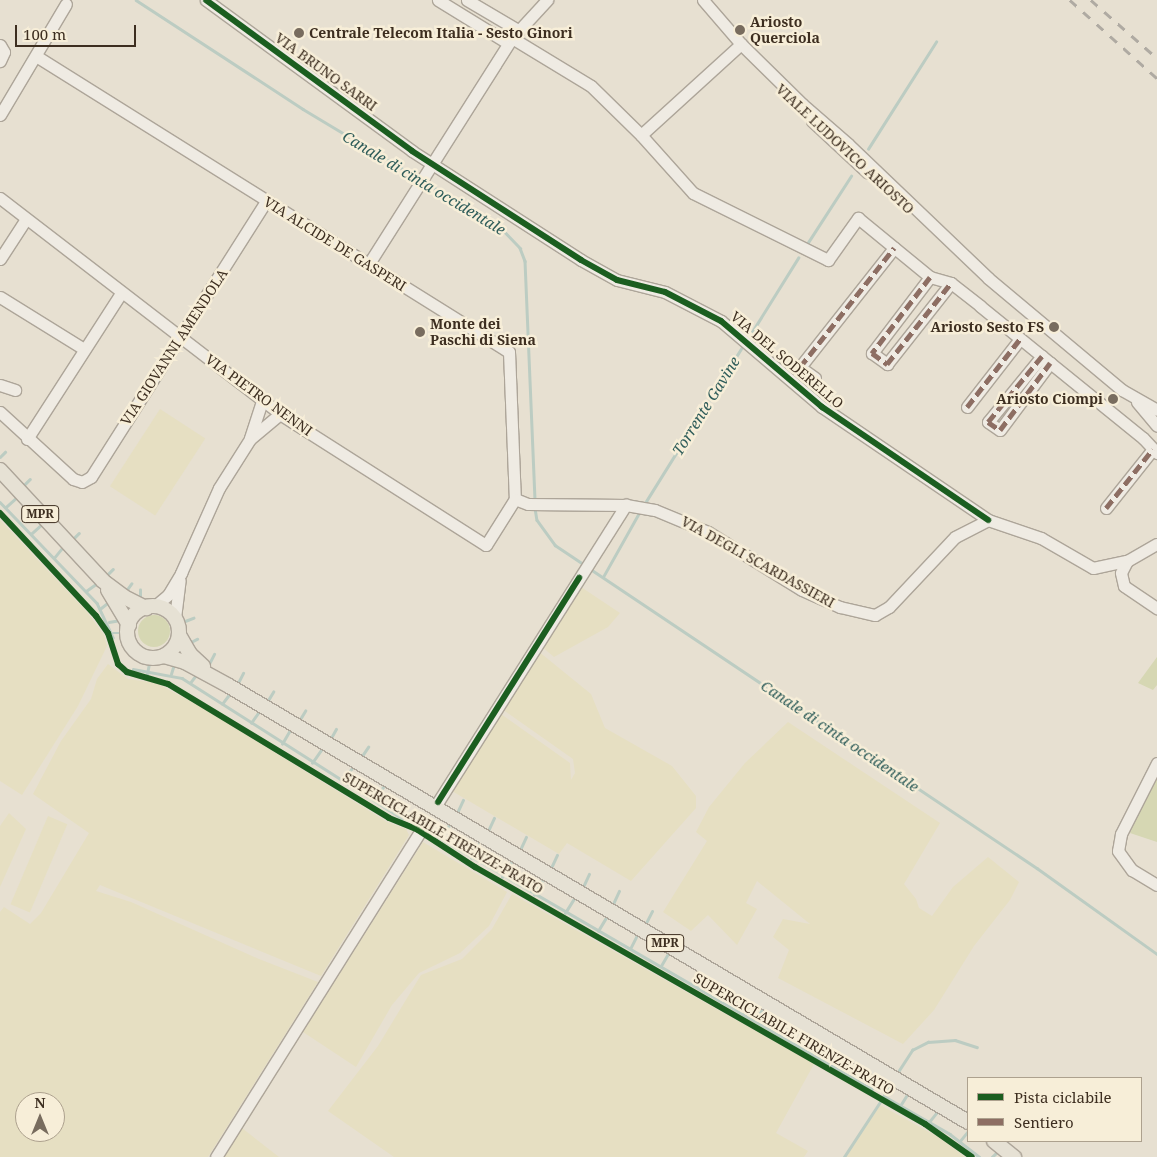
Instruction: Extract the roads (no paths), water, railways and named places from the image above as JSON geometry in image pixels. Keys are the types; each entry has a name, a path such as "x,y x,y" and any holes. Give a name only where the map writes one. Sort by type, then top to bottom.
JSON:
{"main road":[{"name":"MPR","path":"0,470 103,581 124,597 150,607"},
{"path":"103,581 129,625"},
{"path":"150,607 175,618 179,634 174,647 164,656 151,658 138,653 128,638 129,625 137,613 150,607"},
{"name":"MPR","path":"179,634 190,654 214,678"},
{"name":"MPR","path":"164,656 214,678 422,800 441,808 967,1121"},
{"path":"995,1142 1012,1156"}],"street":[{"name":"VIA BRUNO SARRI","path":"206,0 412,151 432,162"},
{"path":"438,0 456,11 513,37"},
{"path":"456,11 462,0"},
{"path":"467,0 513,37 591,86 641,135 693,193 828,260 858,218 930,277 951,283 1155,451 1106,508"},
{"path":"368,265 513,37 547,0"},
{"name":"VIALE LUDOVICO ARIOSTO","path":"703,0 752,55 778,88 842,150 944,237 1040,323 1134,398 1157,410"},
{"path":"0,115 66,4"},
{"path":"641,135 741,44"},
{"path":"0,61 2,47"},
{"name":"VIA ALCIDE DE GASPERI","path":"36,56 509,352 515,499"},
{"name":"VIA DEL SODERELLO","path":"432,162 581,260 617,280 665,292 721,321 822,407 988,520"},
{"name":"VIA PIETRO NENNI","path":"0,198 280,414 486,545 515,499"},
{"name":"VIA GIOVANNI AMENDOLA","path":"27,439 73,479 82,482 91,477 266,201"},
{"path":"0,259 26,219"},
{"path":"815,378 800,366 894,248"},
{"path":"930,277 872,353 887,364 951,283"},
{"path":"0,412 27,439 121,293"},
{"path":"0,297 84,349"},
{"path":"967,407 1020,339"},
{"path":"1046,360 1000,430 988,422 1046,360"},
{"path":"0,385 15,390"},
{"name":"VIALE LUDOVICO ARIOSTO","path":"1134,398 1157,426"},
{"path":"150,607 168,595 181,573 219,488 250,439 262,400"},
{"path":"250,439 280,414"},
{"name":"VIA DEGLI SCARDASSIERI","path":"515,499 528,504 626,505 655,510 687,522 744,552 802,590 840,607 875,615 889,607 956,537 988,520"},
{"path":"441,808 586,566 626,505"},
{"path":"988,520 1041,538 1094,568 1127,561 1157,544"},
{"path":"1127,561 1121,573 1124,586 1157,608"},
{"path":"175,618 181,573"},
{"path":"1157,763 1121,834 1118,851 1132,870 1157,884"},
{"path":"216,1157 420,832"}],"waterway":[{"name":"Canale di cinta occidentale","path":"136,0 303,109 418,178"},
{"name":"Torrente Gavine","path":"868,149 936,42"},
{"name":"Torrente Gavine","path":"807,244 851,176"},
{"name":"Canale di cinta occidentale","path":"425,182 501,228 520,248 525,261 535,500"},
{"name":"Torrente Gavine","path":"747,340 798,258"},
{"name":"Torrente Gavine","path":"645,503 744,344"},
{"path":"0,457 5,452"},
{"path":"24,485 30,479"},
{"path":"6,507 16,498"},
{"path":"0,502 97,603 113,637"},
{"path":"49,512 55,506"},
{"name":"Canale di cinta occidentale","path":"535,508 537,520 555,545 585,565"},
{"name":"Torrente Gavine","path":"603,577 640,511"},
{"path":"31,534 41,525"},
{"path":"73,539 79,533"},
{"path":"54,558 62,548"},
{"name":"Canale di cinta occidentale","path":"589,568 1037,868 1157,954"},
{"path":"107,575 113,569"},
{"path":"86,591 96,584"},
{"path":"126,591 131,584"},
{"path":"140,590 140,599"},
{"path":"101,608 110,601"},
{"path":"185,621 193,618"},
{"path":"109,622 120,620"},
{"path":"113,633 121,633"},
{"path":"189,643 197,639"},
{"path":"209,664 214,654"},
{"path":"147,674 149,664"},
{"path":"171,674 174,664"},
{"path":"133,669 182,678 402,818"},
{"path":"238,683 243,673"},
{"path":"190,683 196,675"},
{"path":"267,702 273,692"},
{"path":"222,704 228,696"},
{"path":"299,721 305,711"},
{"path":"251,723 258,713"},
{"path":"331,738 336,729"},
{"path":"282,744 289,732"},
{"path":"362,756 368,747"},
{"path":"312,763 321,750"},
{"path":"342,781 352,768"},
{"path":"374,800 383,787"},
{"path":"457,813 463,800"},
{"path":"488,831 494,818"},
{"path":"440,839 449,825"},
{"path":"436,836 872,1089"},
{"path":"520,850 526,837"},
{"path":"471,858 480,842"},
{"path":"551,868 557,855"},
{"path":"502,877 512,861"},
{"path":"583,887 589,874"},
{"path":"534,895 543,879"},
{"path":"613,904 619,891"},
{"path":"565,913 575,897"},
{"path":"646,923 652,911"},
{"path":"598,931 607,916"},
{"path":"630,949 637,935"},
{"path":"661,966 669,952"},
{"path":"692,984 700,971"},
{"path":"723,1001 730,989"},
{"path":"756,1020 763,1008"},
{"path":"788,1039 795,1027"},
{"path":"896,1075 912,1050 928,1042 955,1040 977,1047"},
{"path":"819,1057 827,1044"},
{"path":"851,1076 858,1063"},
{"path":"870,1087 877,1075"},
{"path":"883,1097 892,1082"},
{"path":"900,1106 908,1093"},
{"path":"884,1096 950,1134 979,1157"},
{"path":"844,1157 880,1102"},
{"path":"929,1122 938,1111"},
{"path":"960,1141 967,1132"},
{"path":"992,1157 996,1153"}],"railway":[{"path":"1070,0 1157,78"},
{"path":"1091,0 1157,58"}],"place":[{"name":"Ariosto Querciola","path":"740,30"},
{"name":"Centrale Telecom Italia - Sesto Ginori","path":"299,33"},
{"name":"Ariosto Sesto FS","path":"1054,327"},
{"name":"Monte dei Paschi di Siena","path":"420,332"},
{"name":"Ariosto Ciompi","path":"1113,399"}]}
